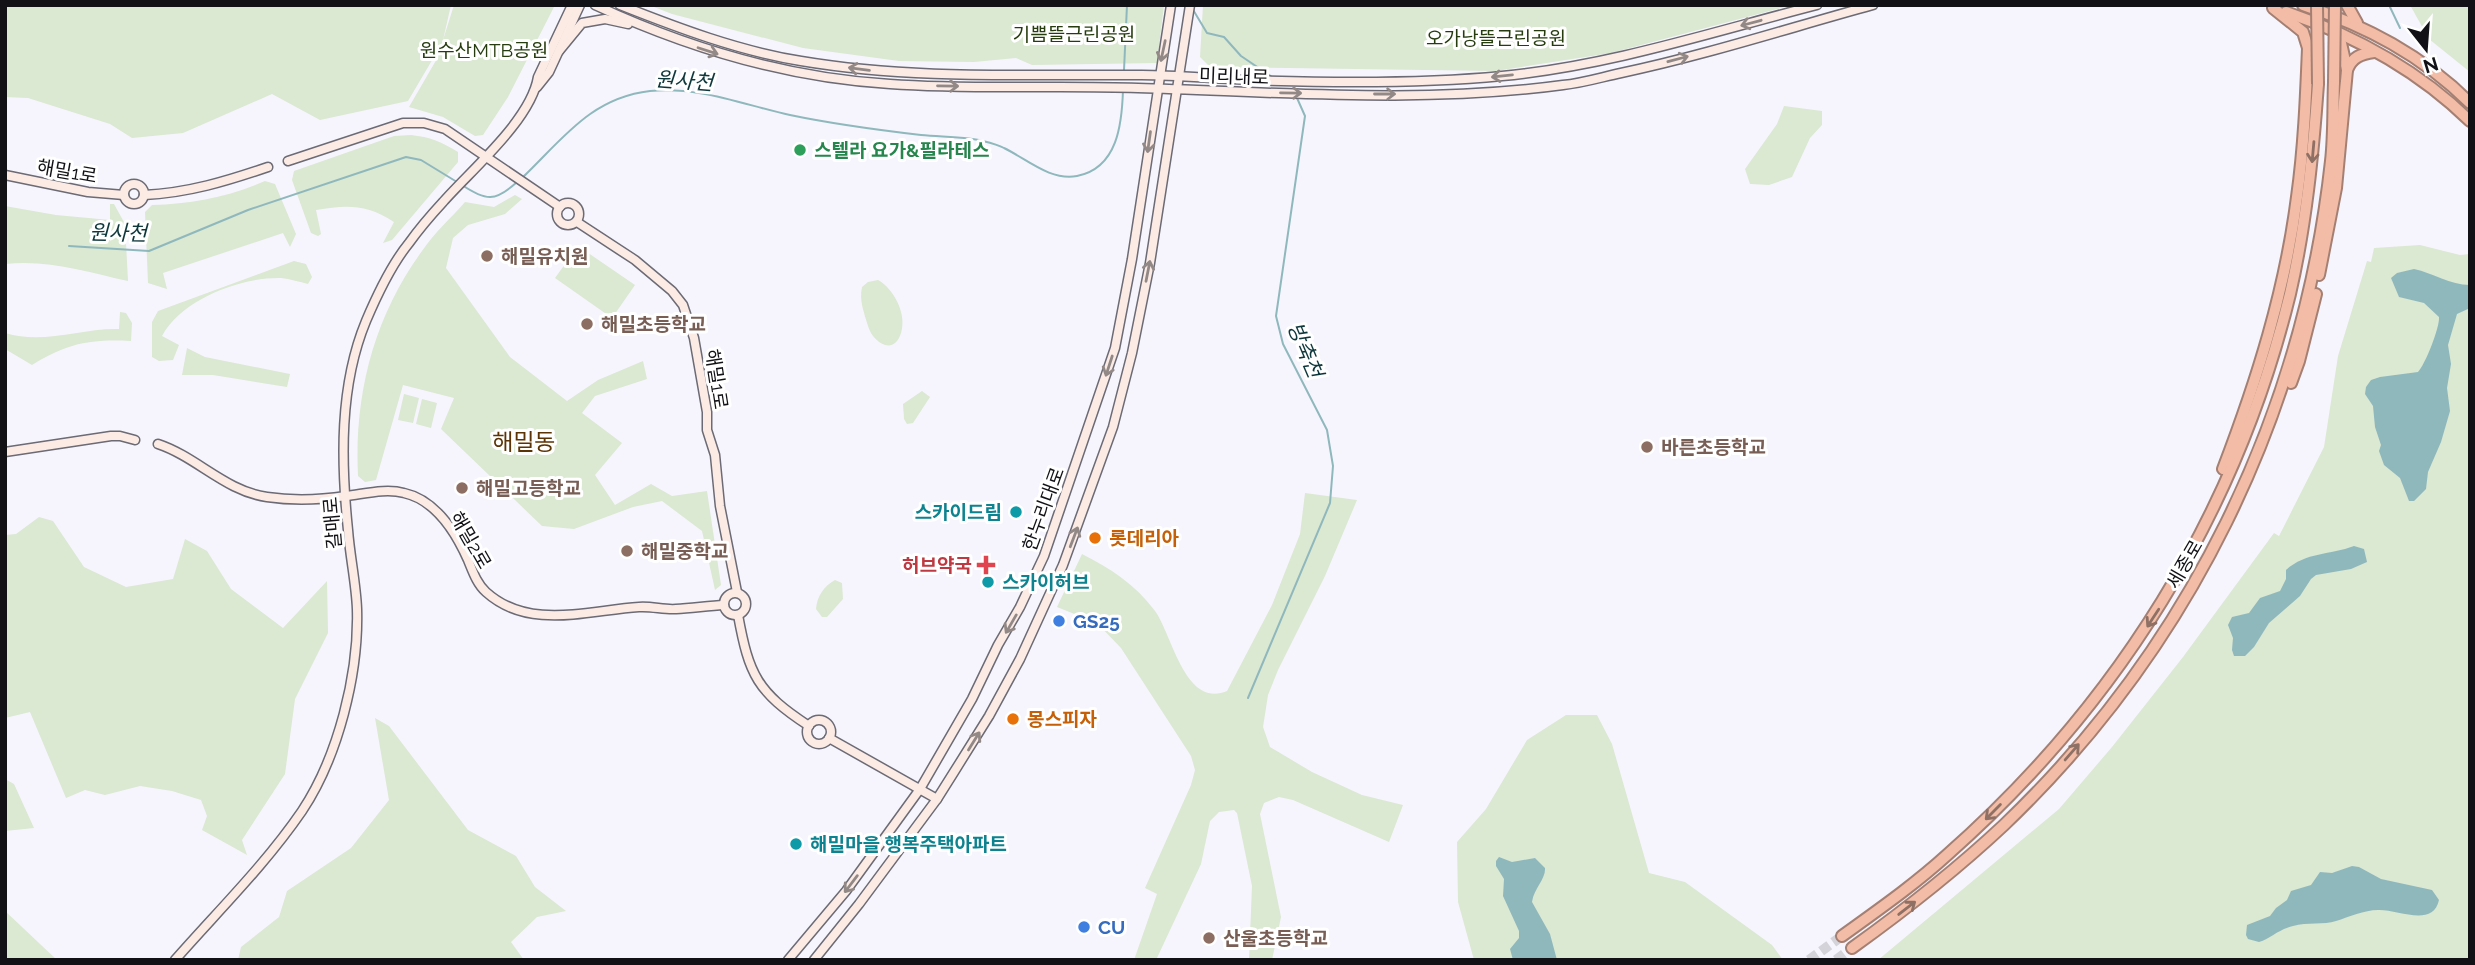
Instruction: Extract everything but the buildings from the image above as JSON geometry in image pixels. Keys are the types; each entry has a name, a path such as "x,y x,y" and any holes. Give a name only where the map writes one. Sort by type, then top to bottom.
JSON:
{"highway":[{"path":"2303,5 2326,11 2391,42 2429,68 2470,103"},
{"path":"2347,5 2358,25"},
{"path":"2268,7 2326,11"},
{"path":"2268,7 2303,32 2308,48"},
{"path":"2326,11 2341,43 2347,70"},
{"path":"2172,588 2216,488 2268,339 2298,196 2308,48 2326,11"},
{"name":"세종로","path":"1852,948 1902,913 1955,869 2005,824 2055,772 2138,670 2221,536 2269,428 2308,299 2331,159 2334,82 2326,11"},
{"name":"세종로","path":"1842,936 1946,857 1992,815 2089,708 2132,651 2172,588 2206,526 2252,418 2272,359 2290,292 2313,156 2326,11"},
{"path":"2334,31 2420,79 2470,121"},
{"path":"2185,598 2221,545 2237,514 2269,442 2299,361 2312,312 2336,188 2347,70 2356,57 2374,52"}],"street":[{"name":"갈매로","path":"537,87 538,77 572,5"},
{"name":"갈매로","path":"175,960 273,850 303,809 326,764 350,691 357,609 345,496 345,420 348,385 365,324 376,298 407,245 518,117 549,72 580,5"},
{"name":"미리내로","path":"595,5 644,28 750,63 861,82 1317,94 1438,94 1567,85 1650,67 1873,5"},
{"name":"미리내로","path":"620,5 694,32 756,50 797,60 856,69 913,74 1159,75 1304,81 1468,79 1554,69 1645,51 1817,5"},
{"path":"626,5 640,13"},
{"name":"한누리대로","path":"788,960 846,891 920,789 966,710 1044,556 1115,348 1132,259 1171,5"},
{"name":"한누리대로","path":"814,960 937,799 989,716 1041,617 1081,518 1113,427 1132,353 1150,263 1191,5"},
{"path":"559,51 582,23 589,20 604,19 644,28"},
{"path":"288,161 403,123 424,123 445,129 560,207"},
{"path":"144,195 197,189 268,167"},
{"name":"해밀1로","path":"5,175 77,190 124,195"},
{"path":"136,184 141,187 144,195 141,201 135,204 127,201 124,195 127,187 136,184"},
{"path":"566,204 577,207 577,222 568,225 562,223 557,214 560,207 566,204"},
{"name":"해밀1로","path":"577,222 635,260 672,291 683,305 694,338 707,412 707,430 715,455 720,506 737,592"},
{"path":"5,452 111,436 135,440"},
{"name":"해밀2로","path":"158,444 181,453 210,474 242,491 264,496 294,500 374,492 403,492 439,513 449,526 481,588 505,604 535,616 639,607 676,609 724,605"},
{"path":"737,592 747,603 745,610 738,615 729,613 724,605 727,596 737,592"},
{"path":"738,615 744,653 759,683 775,701 808,726"},
{"path":"808,726 816,720 825,722 830,727 829,738"},
{"path":"808,726 808,736 812,742 820,744 829,738"},
{"path":"829,738 937,799"}],"green space":[{"name":"원수산MTB공원","path":"5,5 451,5 443,40 454,5 555,5 508,97 483,135 475,136 443,117 409,107 438,57 441,45 408,101 320,120 272,94 183,133 132,138 110,124 28,98 5,97"},
{"name":"기쁨뜰근린공원","path":"649,5 1164,5 1157,63 1032,65 1016,58 974,62 899,61 803,48 672,14"},
{"name":"오가낭뜰근린공원","path":"1203,5 1792,5 1611,53 1496,71 1210,67 1200,57"},
{"path":"2410,5 2470,5 2470,72 2429,39"},
{"path":"1784,106 1822,111 1822,125 1810,138 1792,177 1769,185 1750,184 1745,169 1777,124"},
{"path":"411,135 452,148 458,152 458,162 392,240 383,243 394,222 356,207 316,210 321,234 318,236 311,233 292,180 294,171 394,136"},
{"path":"265,181 275,184 296,234 290,247 283,233 163,273 167,289 148,283 145,212 152,205 210,199"},
{"path":"515,195 522,199 505,214 468,225 453,238 446,268 510,357 567,401 598,380 643,361 647,379 595,396 582,413 622,443 595,475 615,505 651,484 672,496 707,491 721,585 715,590 702,531 662,501 633,507 574,529 542,526 441,429 454,398 403,385 376,480 365,482 358,476 360,416 370,358 391,302 405,276 432,238 465,202 494,207"},
{"path":"110,204 114,204 125,224 128,281 52,265 5,264 5,206 56,215 110,220"},
{"path":"2420,245 2460,255 2470,254 2470,960 1878,960 2059,809 2183,657 2274,533 2279,536 2324,447 2338,356 2367,261 2371,262 2374,248"},
{"path":"578,246 635,285 612,318 555,278"},
{"path":"294,261 306,264 312,277 308,284 281,278 265,279 248,281 214,293 183,311 162,336 179,345 173,360 159,361 152,357 152,322 158,311"},
{"path":"878,280 889,289 901,310 901,333 894,344 879,342 871,332 865,316 862,287 868,282"},
{"path":"120,312 126,313 132,323 131,341 80,344 32,365 5,349 5,333 48,337 119,329"},
{"path":"187,348 205,357 290,374 287,387 213,375 182,375"},
{"path":"922,391 930,397 913,423 907,424 903,404"},
{"path":"404,394 419,398 413,423 398,420"},
{"path":"422,399 437,403 431,428 416,424"},
{"path":"1305,493 1357,500 1325,576 1278,670 1268,695 1263,727 1270,747 1312,772 1362,795 1403,805 1389,842 1293,800 1279,797 1264,803 1260,814 1281,917 1272,960 1249,960 1252,886 1237,813 1234,810 1219,812 1210,821 1201,864 1156,960 1134,960 1157,894 1145,888 1191,785 1195,770 1191,756 1121,648 1097,623 1057,607 1082,554 1122,578 1148,602 1190,680 1200,689 1213,694 1227,691 1272,605 1300,534"},
{"path":"39,517 53,521 84,567 126,587 173,579 185,539 207,551 231,589 283,628 327,581 328,633 295,699 285,774 242,840 247,855 202,830 207,816 201,800 172,791 140,786 105,795 85,790 66,798 30,712 5,718 5,535 16,534"},
{"path":"835,580 842,583 843,599 827,617 822,617 816,609 818,600 824,588"},
{"path":"1566,715 1597,715 1612,744 1649,873 1685,882 1772,945 1783,960 1474,960 1458,902 1457,842 1486,809 1527,740"},
{"path":"375,718 389,726 468,830 516,856 535,887 566,911 537,917 511,942 524,960 238,960 241,947 279,917 287,891 351,848 389,800"},
{"path":"5,779 14,784 34,828 5,831"},
{"path":"5,911 57,960 5,960"}],"water":[{"path":"2414,269 2455,283 2470,285 2470,308 2457,314 2448,345 2451,364 2447,388 2450,411 2441,442 2428,472 2426,489 2414,501 2409,501 2400,478 2384,465 2379,451 2381,445 2375,427 2373,406 2365,394 2371,380 2418,372 2432,346 2439,317 2424,303 2399,297 2391,278 2397,273"},
{"path":"2354,546 2364,549 2367,562 2351,569 2316,575 2300,596 2269,623 2245,656 2234,656 2233,638 2228,625 2232,617 2249,613 2260,598 2280,591 2286,579 2286,570 2294,564 2310,557"},
{"path":"1499,857 1512,862 1535,858 1545,868 1532,902 1550,934 1557,960 1513,960 1510,949 1519,938 1519,931 1503,896 1504,879 1496,866"},
{"path":"2352,866 2381,879 2432,890 2439,900 2430,913 2422,915 2386,910 2367,911 2331,922 2288,927 2259,942 2248,939 2247,925 2270,916 2287,900 2291,891 2311,885 2320,872 2332,873"}],"waterway":[{"name":"원사천","path":"1124,70 1127,5"},
{"path":"2389,5 2400,28"},
{"name":"방축천","path":"1192,8 1207,33 1224,37 1241,56 1272,77"},
{"name":"원사천","path":"522,178 579,123 610,102 629,95 668,90 721,97 790,115 839,124 979,140 1001,147 1048,172 1067,177 1077,176 1091,171 1109,154 1119,130 1123,90"},
{"name":"방축천","path":"1248,698 1330,503 1333,466 1327,430 1283,344 1276,316 1305,116 1297,98"},
{"name":"원사천","path":"69,246 149,251 248,210 406,157 421,160 457,182"},
{"name":"원사천","path":"462,185 490,197 502,193 517,182"}],"tunnel":[{"path":"1809,960 1842,936"},
{"path":"1836,960 1852,948"}],"place":[{"name":"스텔라 요가&필라테스","path":"800,150"},
{"name":"해밀유치원","path":"487,256"},
{"name":"해밀초등학교","path":"587,324"},
{"name":"바른초등학교","path":"1647,447"},
{"name":"해밀고등학교","path":"462,488"},
{"name":"스카이드림","path":"1016,512"},
{"name":"롯데리아","path":"1095,538"},
{"name":"해밀중학교","path":"627,551"},
{"name":"허브약국","path":"986,565"},
{"name":"스카이허브","path":"988,582"},
{"name":"GS25","path":"1059,621"},
{"name":"몽스피자","path":"1013,719"},
{"name":"해밀마을 행복주택아파트","path":"796,844"},
{"name":"CU","path":"1084,927"},
{"name":"산울초등학교","path":"1209,938"}],"district":[{"name":"해밀동","path":"524,442"}]}
